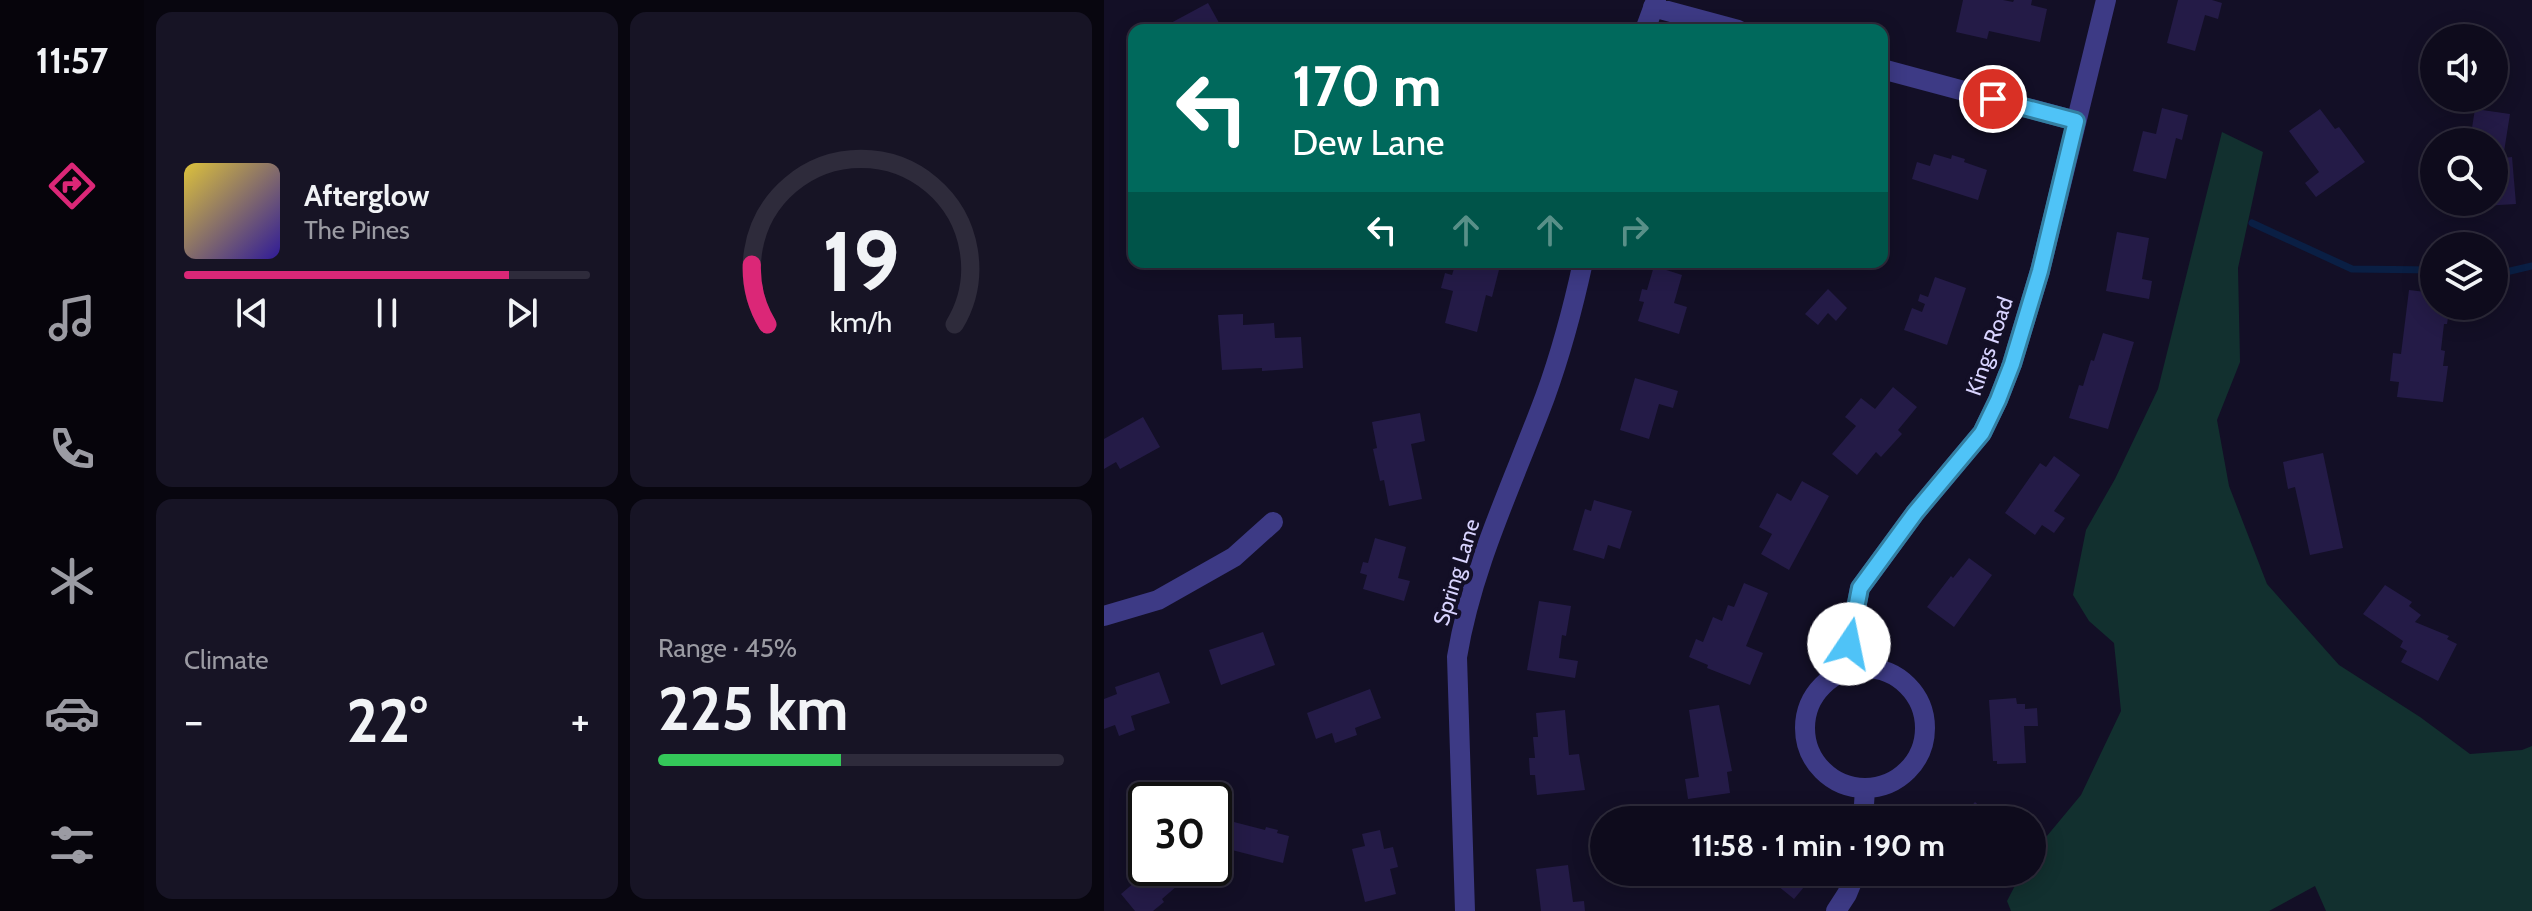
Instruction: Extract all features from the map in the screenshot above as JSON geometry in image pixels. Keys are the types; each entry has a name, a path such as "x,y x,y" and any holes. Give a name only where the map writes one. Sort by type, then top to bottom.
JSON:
{"street":[{"name":"Kings Road","path":"1843,672 1860,588 1915,513 1982,433 1998,400 2040,271 2106,0"},
{"path":"1647,24 1654,4 1719,24"},
{"path":"1888,71 2076,121"},
{"name":"Spring Lane","path":"1465,911 1457,657 1463,621 1508,486 1545,397 1573,309 1582,268"},
{"path":"1104,616 1158,600 1234,557 1273,522"},
{"path":"1863,668 1881,670 1899,678 1913,691 1922,708 1926,727 1923,746 1915,763 1901,777 1884,786 1865,789 1844,786 1826,775 1812,759 1805,739 1805,719 1812,699 1825,682 1843,672 1863,668"},
{"path":"1864,806 1865,789"},
{"path":"1836,911 1850,886"}],"green space":[{"path":"2222,132 2263,152 2238,268 2240,362 2217,420 2229,486 2267,584 2339,665 2420,717 2470,754 2522,750 2532,746 2532,911 2326,911 2315,886 2269,911 2011,911 2007,901 2015,886 2046,886 2046,837 2081,795 2121,711 2114,643 2089,621 2073,595 2086,530 2115,479 2158,389"}],"building":[{"path":"1963,0 2032,0 2031,5 2047,9 2040,42 1989,31 1987,39 1956,32"},
{"path":"2178,0 2222,3 2218,19 2205,15 2195,51 2167,43"},
{"path":"1208,3 1220,24 1169,24"},
{"path":"2162,108 2188,115 2182,140 2176,138 2166,179 2133,171 2143,131 2156,134"},
{"path":"2320,109 2335,129 2339,127 2365,162 2316,197 2305,183 2319,172 2289,131"},
{"path":"2475,112 2510,114 2508,128 2472,128"},
{"path":"1934,154 1951,159 1952,155 1987,170 1978,200 1912,179 1917,162 1930,166"},
{"path":"2508,157 2512,157 2516,204 2508,204"},
{"path":"2117,232 2149,238 2142,279 2152,281 2149,299 2106,291"},
{"path":"1454,268 1499,268 1492,297 1486,295 1477,332 1445,323 1453,291 1441,288 1445,273 1452,275"},
{"path":"1653,268 1682,275 1674,303 1687,307 1679,334 1638,321 1644,302 1639,301 1642,289 1647,290"},
{"path":"1935,277 1966,288 1947,345 1904,330 1912,308 1922,312 1925,304 1918,301 1920,294 1928,297"},
{"path":"1828,289 1847,308 1836,321 1828,313 1818,325 1805,314"},
{"path":"2409,290 2420,291 2420,320 2448,320 2444,324 2441,350 2445,351 2443,366 2448,366 2443,402 2397,397 2399,382 2390,381 2393,353 2401,354"},
{"path":"1243,314 1243,325 1274,323 1275,338 1301,337 1303,368 1222,370 1218,315"},
{"path":"2103,333 2134,342 2108,429 2069,418 2079,385 2083,386"},
{"path":"1635,378 1678,391 1673,408 1659,404 1649,439 1620,430"},
{"path":"1893,387 1917,407 1898,430 1902,434 1881,457 1876,452 1857,475 1832,454 1856,426 1845,417 1861,398 1875,409"},
{"path":"1420,413 1425,441 1411,444 1422,499 1389,506 1373,449 1377,448 1372,422"},
{"path":"1143,417 1160,447 1120,469 1116,462 1104,469 1104,439"},
{"path":"2323,453 2343,548 2310,555 2295,487 2288,489 2283,462"},
{"path":"2054,456 2080,475 2054,511 2065,518 2054,533 2042,525 2035,535 2005,513 2040,463 2046,467"},
{"path":"1802,481 1829,496 1789,570 1761,554 1772,534 1759,527 1777,493 1791,501"},
{"path":"1594,500 1632,511 1620,549 1608,545 1604,559 1573,550 1585,509 1591,511"},
{"path":"1375,538 1406,547 1398,578 1410,581 1404,601 1363,589 1367,575 1360,573 1363,562 1368,563"},
{"path":"1969,558 1992,575 1954,627 1927,607"},
{"path":"1744,583 1768,593 1746,646 1763,653 1750,685 1707,668 1708,665 1689,657 1696,639 1703,642 1713,617 1722,621 1728,605 1734,607"},
{"path":"2385,585 2412,602 2409,606 2421,615 2415,622 2449,636 2447,639 2457,644 2438,681 2401,662 2407,651 2400,647 2403,641 2363,614"},
{"path":"1539,601 1571,606 1559,658 1578,661 1575,678 1527,670"},
{"path":"1263,632 1275,665 1221,685 1209,650"},
{"path":"1159,672 1170,703 1131,716 1135,730 1119,736 1115,725 1104,729 1104,699 1117,694 1115,687"},
{"path":"1370,689 1381,718 1355,728 1357,735 1335,743 1332,733 1316,739 1307,713"},
{"path":"2016,698 2017,704 2025,704 2025,709 2037,708 2038,726 2024,726 2026,763 1997,764 1993,761 1989,700"},
{"path":"1719,705 1732,771 1727,772 1730,793 1688,799 1685,779 1699,777 1689,710"},
{"path":"1565,710 1569,755 1579,754 1585,790 1537,795 1535,775 1530,775 1529,758 1535,758 1533,737 1538,737 1536,713"},
{"path":"1232,822 1278,830 1277,833 1289,836 1283,863 1232,850"},
{"path":"1380,830 1384,849 1393,847 1398,867 1390,869 1396,894 1365,902 1352,849 1365,846 1362,834"},
{"path":"1568,865 1573,902 1584,901 1585,911 1541,911 1536,869"},
{"path":"1130,886 1177,886 1153,911 1135,911 1121,894"},
{"path":"1778,886 1805,886 1794,899"}],"waterway":[{"path":"2252,223 2352,269 2420,270"},
{"path":"2508,272 2532,266"}],"route":[{"path":"1849,644 1860,588 1915,513 1982,433 2012,364 2040,271 2076,121 1993,99"}]}
